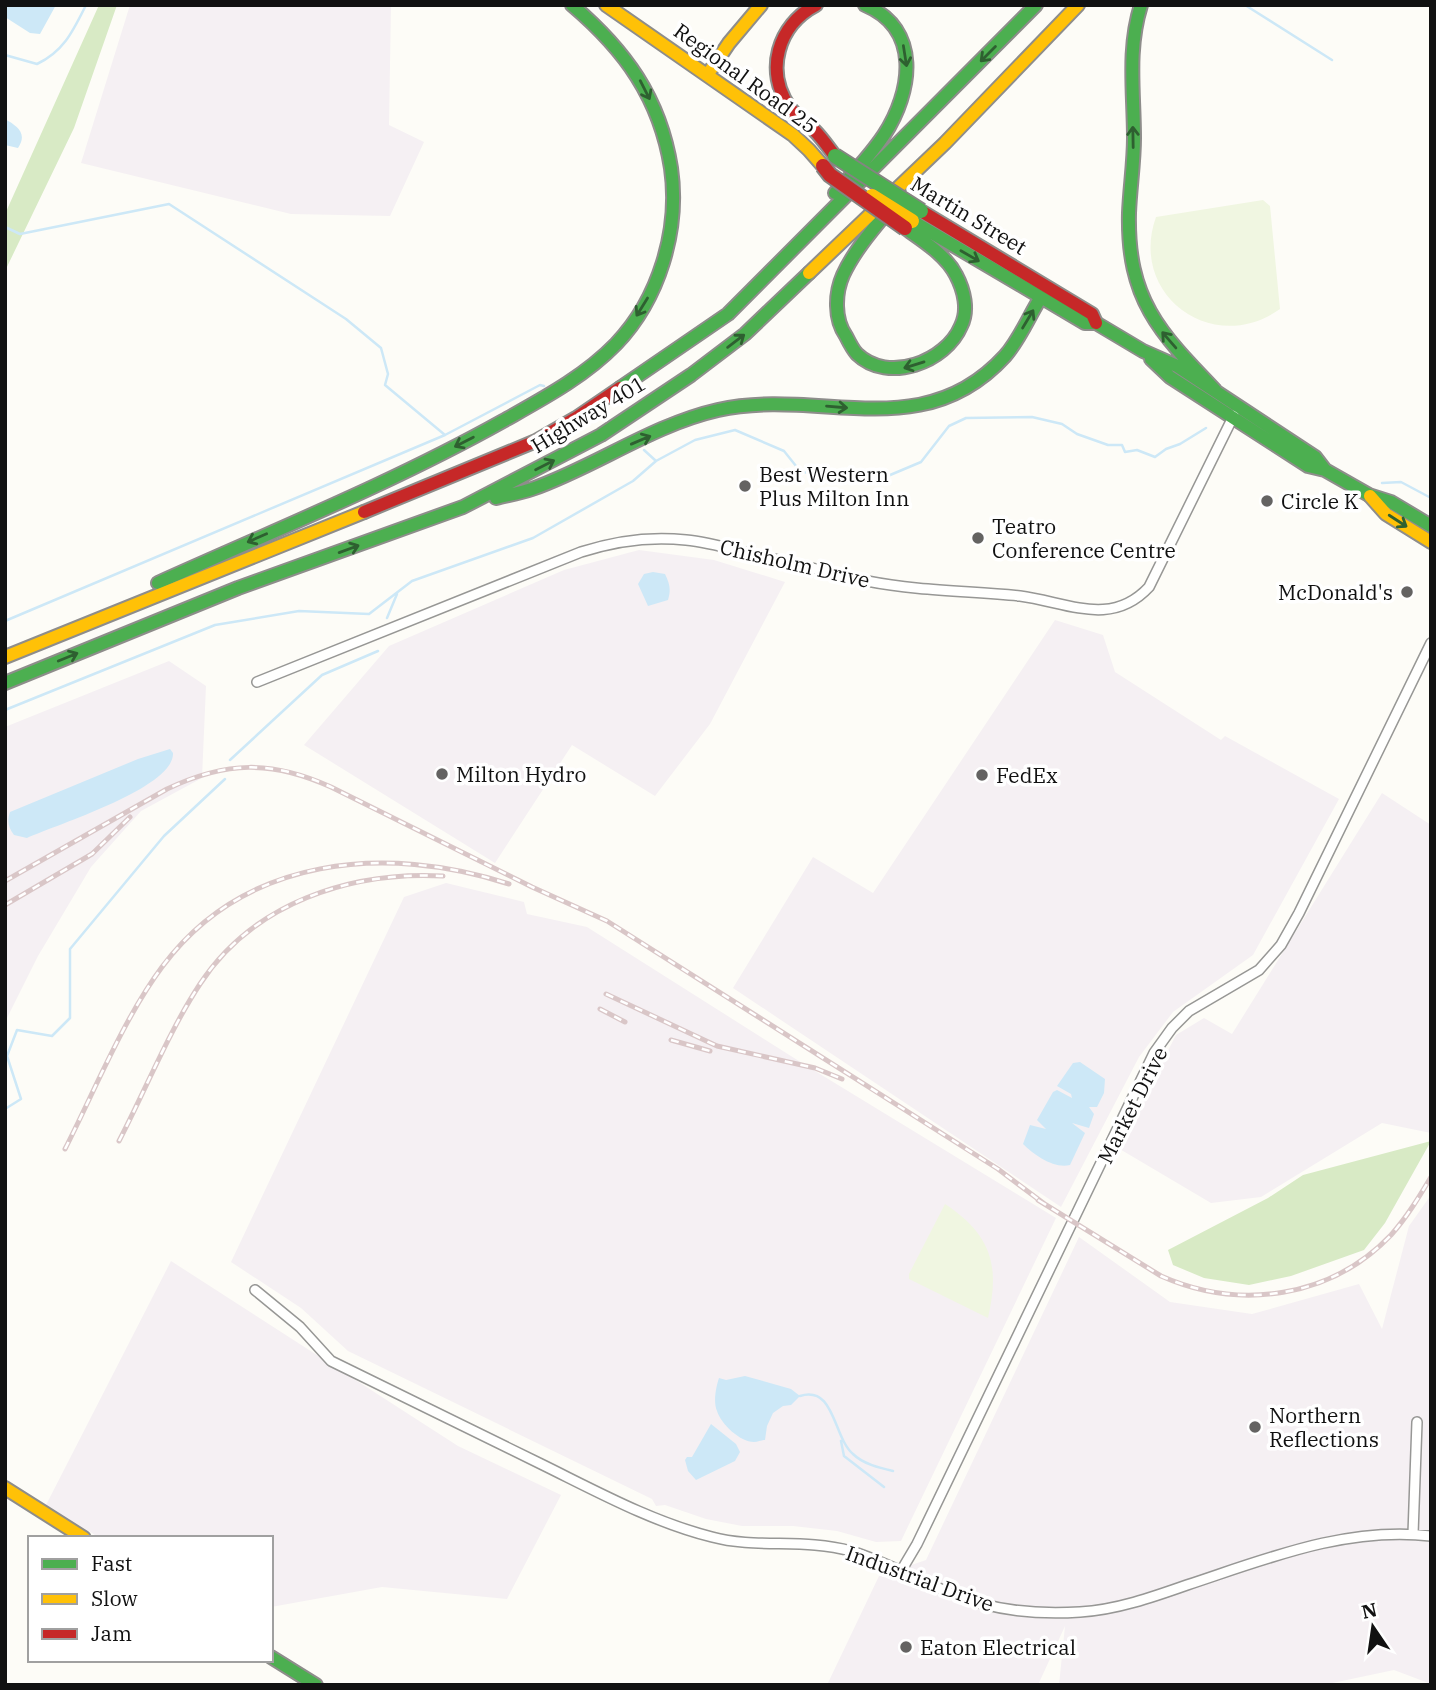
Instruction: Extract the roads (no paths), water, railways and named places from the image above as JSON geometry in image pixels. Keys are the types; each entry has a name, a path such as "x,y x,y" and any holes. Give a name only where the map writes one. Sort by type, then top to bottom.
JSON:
{"main road":[{"path":"86,623 134,594 381,482 497,426 599,359 626,333 648,298 664,260 672,223 672,173 659,118 640,79 589,19 572,5"},
{"name":"Regional Road 25","path":"606,5 708,74 813,152 830,175 913,220"},
{"path":"708,74 729,43 761,5"},
{"path":"816,5 804,10 783,33 778,48 777,69 789,106 835,156"},
{"path":"805,237 827,202 878,147 901,104 907,57 901,37 888,20 865,5"},
{"name":"Highway 401","path":"5,657 536,441 576,418 728,314 1036,5"},
{"name":"Highway 401","path":"5,683 238,588 463,507 601,435 691,375 780,303 945,143 1078,5"},
{"path":"1141,5 1131,46 1130,99 1134,133 1129,245 1133,270 1141,297 1153,321 1167,340 1216,390"},
{"path":"913,220 933,249 956,274 965,299 965,323 948,347 933,358 898,369 882,369 866,361 853,350 844,337 837,319 836,298 853,257 945,143"},
{"name":"Martin Street","path":"813,152 835,156 913,220 1085,323 1096,323 1143,351 1177,366 1216,390 1235,411"},
{"name":"Martin Street","path":"913,220 1093,314 1096,323"},
{"path":"463,507 531,489 675,425 718,410 769,403 888,411 916,408 952,396 975,384 1005,356 1041,297"},
{"name":"Martin Street","path":"1143,351 1170,377 1315,457 1325,470 1369,495 1391,502 1431,526"},
{"name":"Martin Street","path":"1369,495 1386,514 1431,542"},
{"path":"5,1488 81,1536"},
{"path":"273,1658 316,1685"}],"street":[{"name":"Chisholm Drive","path":"257,682 581,552 606,544 639,539 701,541 912,589 1018,596 1050,600 1086,610 1110,610 1132,602 1149,587 1235,411"},
{"name":"Market Drive","path":"901,1571 917,1544 1154,1053 1172,1028 1189,1011 1259,970 1281,945 1431,643"},
{"name":"Industrial Drive","path":"255,1290 300,1327 331,1361 659,1520 715,1538 830,1546 855,1552 951,1594 990,1606 1019,1611 1084,1612 1115,1607 1161,1594 1311,1545 1355,1538 1412,1534 1431,1536"},
{"path":"1412,1534 1417,1422"}],"water":[{"path":"5,5 56,5 40,34 30,33 5,17"},
{"path":"5,119 20,130 22,138 18,148 5,145"},
{"path":"644,574 665,574 670,593 668,600 648,606 638,584"},
{"path":"170,749 173,753 168,766 155,779 111,804 27,838 14,835 10,829 10,812 138,759"},
{"path":"1080,1062 1105,1079 1104,1093 1097,1107 1089,1107 1094,1114 1089,1128 1072,1123 1085,1133 1070,1165 1057,1165 1038,1157 1023,1144 1030,1125 1046,1129 1037,1120 1053,1092 1057,1090 1072,1098 1071,1094 1057,1086 1073,1063"},
{"path":"745,1376 791,1389 800,1396 791,1405 783,1406 773,1413 765,1440 755,1442 737,1436 722,1421 716,1407 715,1394 719,1378 726,1380"},
{"path":"711,1424 736,1444 740,1452 735,1461 696,1480 688,1471 685,1460 692,1457"}],"waterway":[{"path":"5,55 37,64 46,59 67,39 86,5"},
{"path":"1245,5 1332,60"},
{"path":"5,227 20,234 169,204 346,319 381,348 388,374 385,385 445,435"},
{"path":"5,621 445,435 540,385 544,386"},
{"path":"5,710 215,625 299,611 369,614 412,581 533,538 633,481 656,461 695,440 735,430 784,451 800,471 833,479 852,469 883,478 921,462 949,426 966,418 1032,417 1062,424 1077,434 1108,445 1122,445 1125,452 1137,450 1155,457 1206,428"},
{"path":"644,450 656,461"},
{"path":"1382,483 1401,482 1431,498"},
{"path":"387,618 397,594"},
{"path":"230,760 322,675 378,651"},
{"path":"5,1109 21,1099 7,1056 17,1030 52,1036 70,1018 70,949 164,836 225,779"},
{"path":"800,1396 812,1395 827,1405 846,1446 853,1454 872,1465 893,1471"},
{"path":"841,1441 844,1456 884,1487"}],"railway":[{"path":"5,881 167,789 209,773 249,767 269,768 309,778 607,921 998,1169 1046,1205"},
{"path":"5,905 92,854 130,817"},
{"path":"65,1149 123,1031 148,987 195,930 234,902 275,881 320,869 367,863 414,864 509,884"},
{"path":"119,1141 168,1041 200,984 222,956 247,932 306,898 339,887 373,879 443,876"},
{"path":"606,994 717,1046 815,1068 842,1079"},
{"path":"600,1009 625,1022"},
{"path":"671,1040 710,1051"},
{"path":"1038,1200 1161,1276 1191,1287 1253,1295 1313,1285 1341,1273 1367,1256 1397,1228 1431,1177"}],"place":[{"name":"Best Western Plus Milton Inn","path":"745,486"},
{"name":"Circle K","path":"1267,501"},
{"name":"Teatro Conference Centre","path":"978,538"},
{"name":"McDonald's","path":"1407,592"},
{"name":"Milton Hydro","path":"442,774"},
{"name":"FedEx","path":"982,775"},
{"name":"Northern Reflections","path":"1255,1427"},
{"name":"Eaton Electrical","path":"906,1647"}]}
